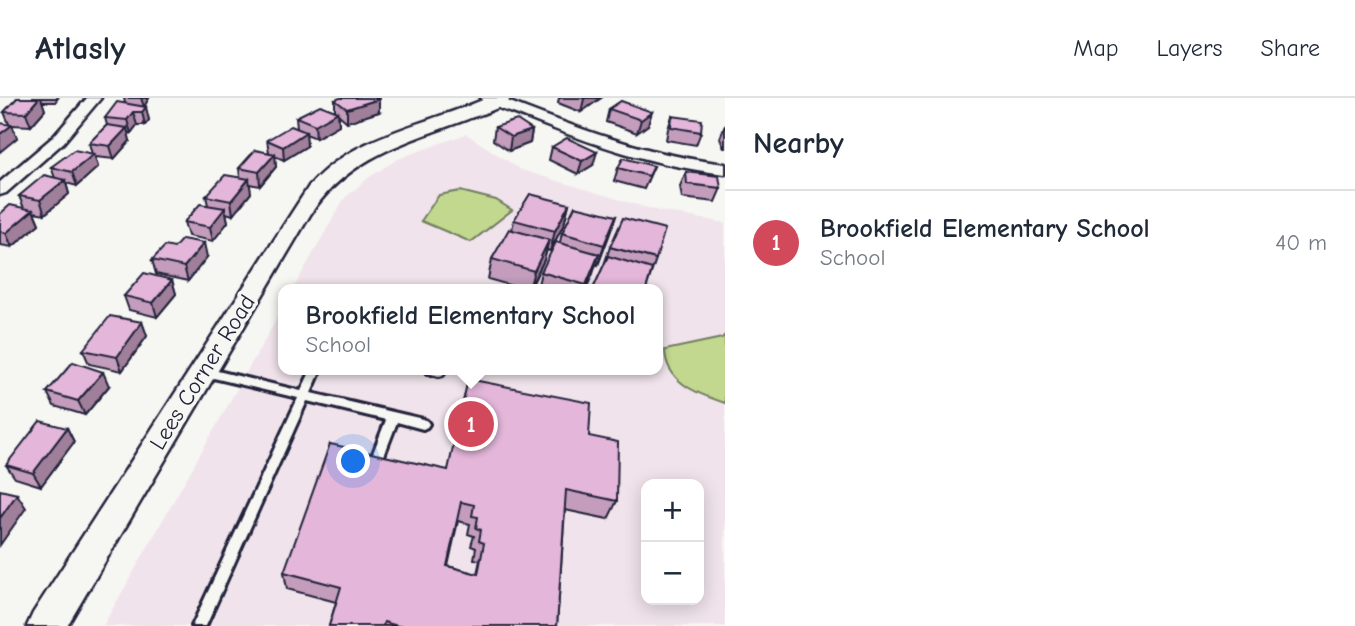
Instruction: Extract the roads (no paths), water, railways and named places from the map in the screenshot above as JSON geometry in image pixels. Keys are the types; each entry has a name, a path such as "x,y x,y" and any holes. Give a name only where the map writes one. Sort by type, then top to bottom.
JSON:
{"street":[{"path":"0,190 59,139 93,98"},
{"path":"495,99 622,150 671,162 725,169"},
{"name":"Lees Corner Road","path":"46,626 313,194 331,175 379,146 495,99"}],"lane":[{"path":"202,371 423,424"},
{"path":"199,626 314,375"},
{"path":"374,466 393,417"}],"place":[{"name":"Brookfield Elementary School","path":"471,424"}]}
